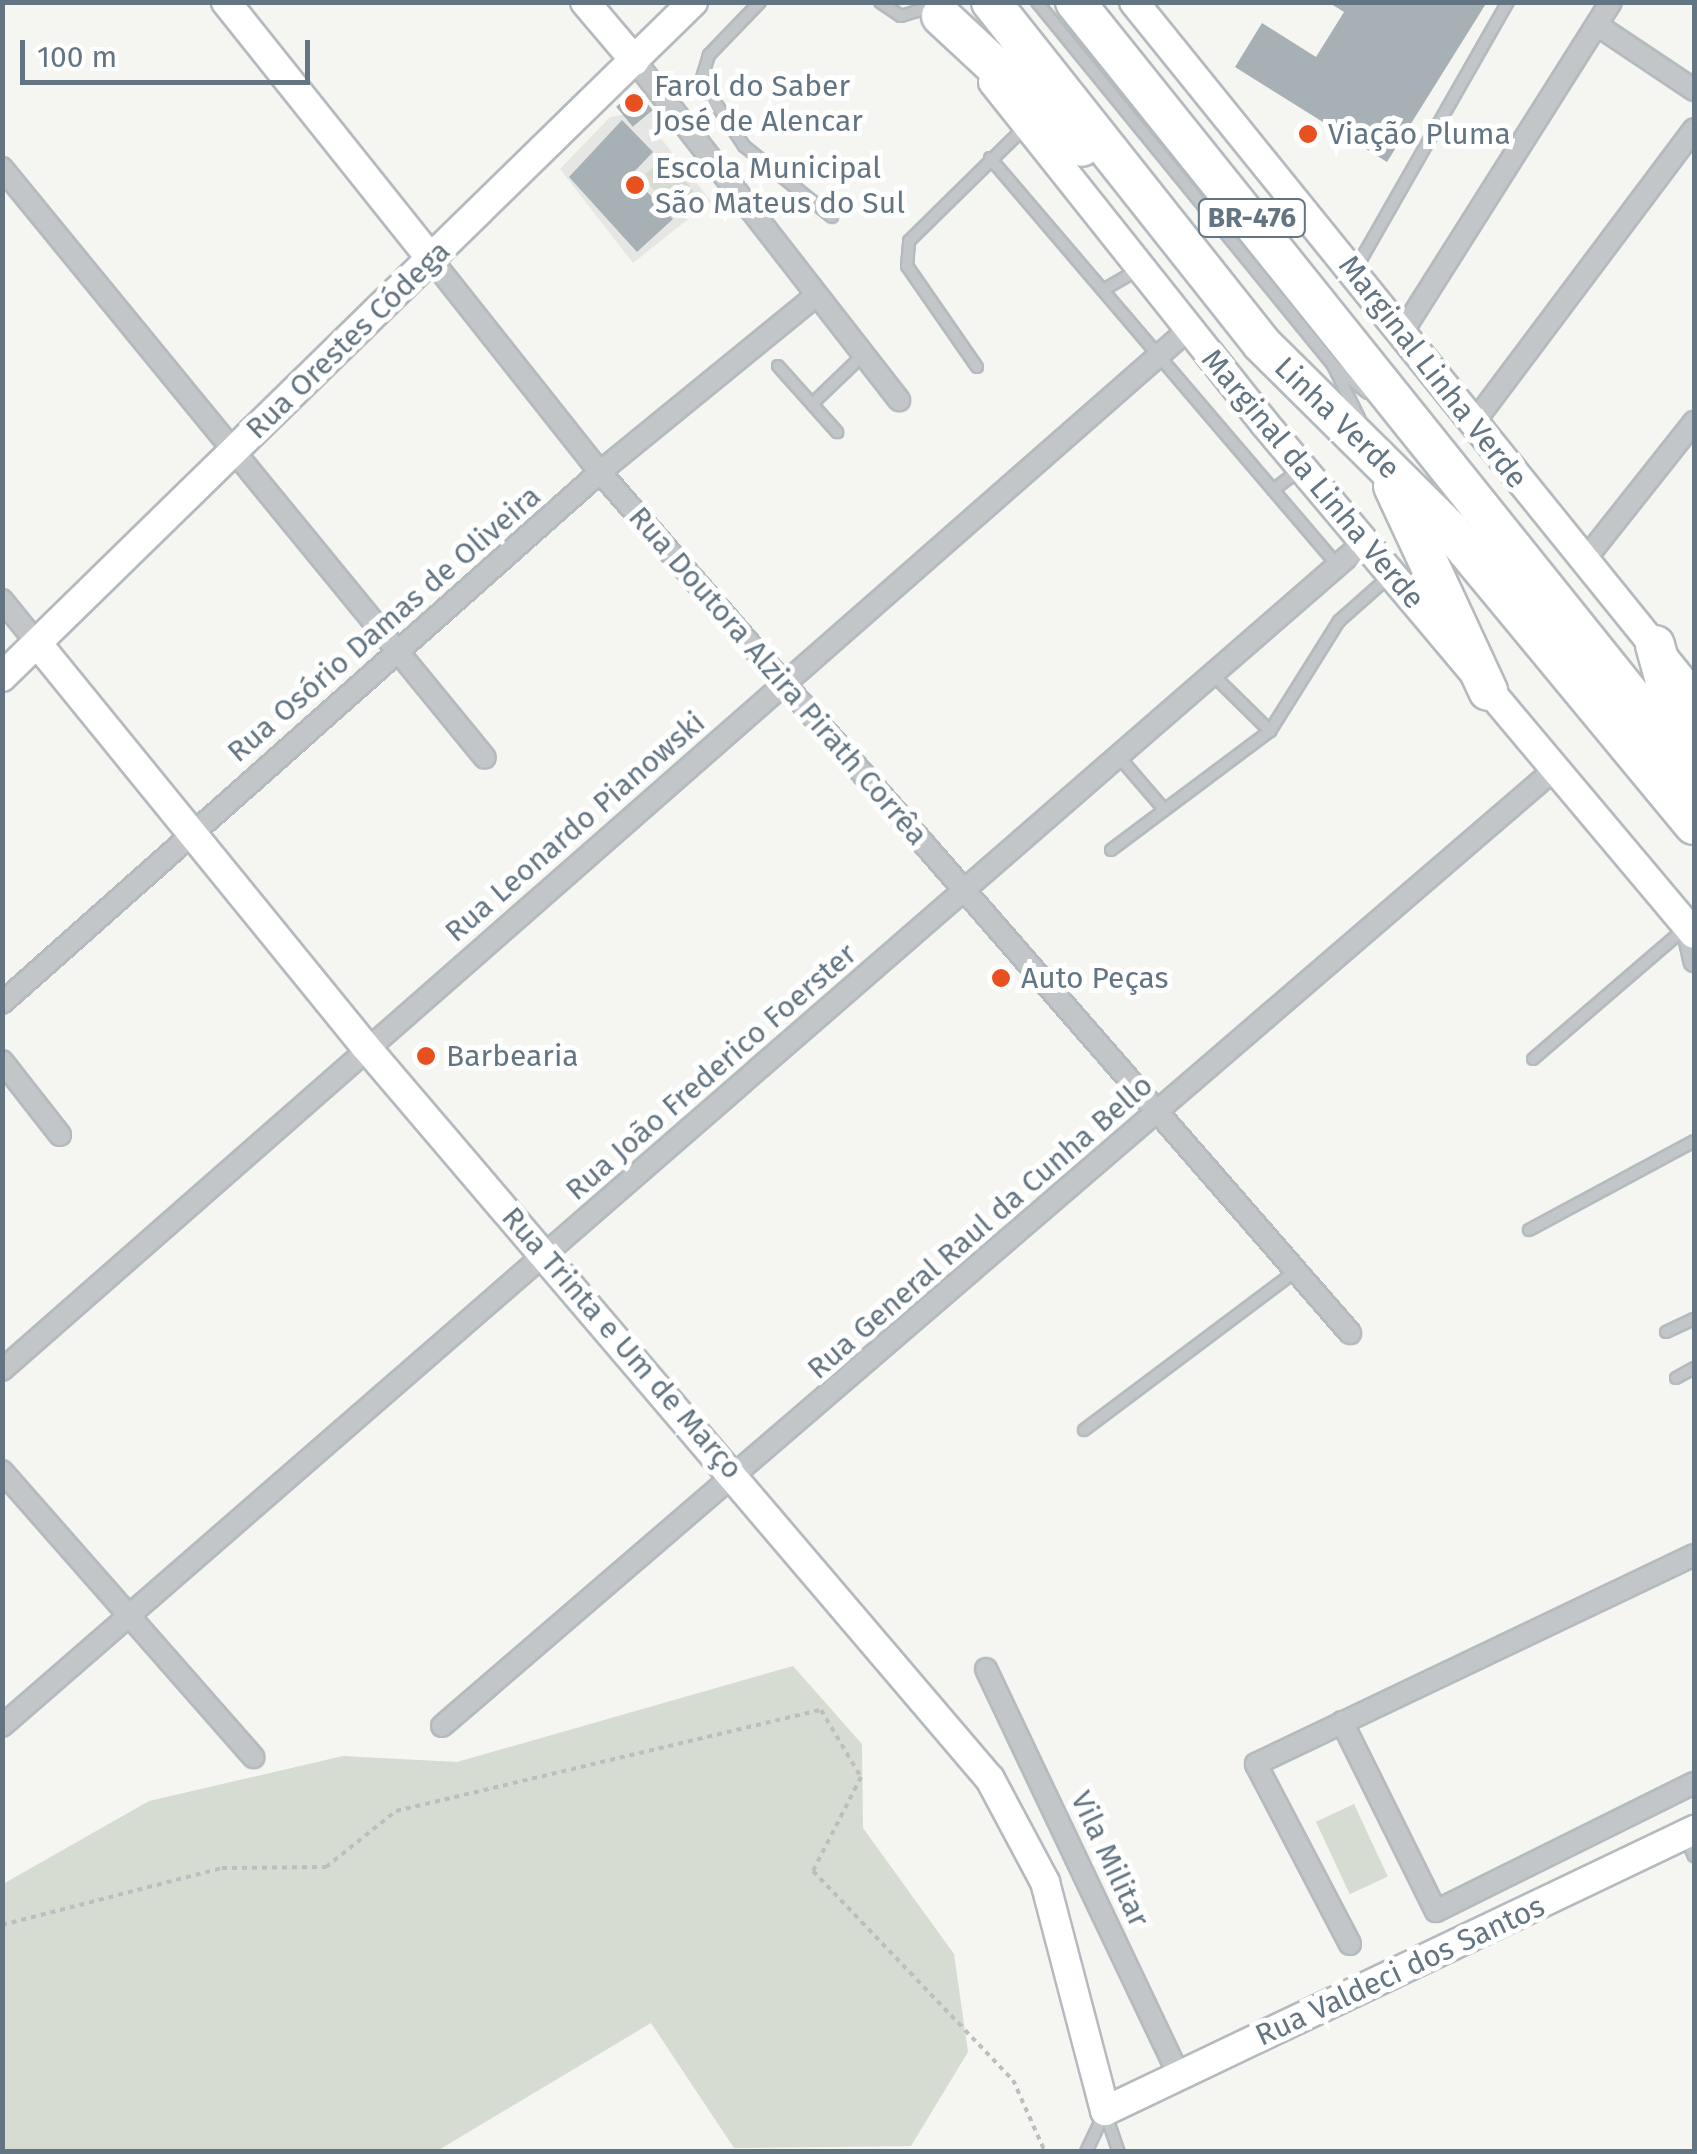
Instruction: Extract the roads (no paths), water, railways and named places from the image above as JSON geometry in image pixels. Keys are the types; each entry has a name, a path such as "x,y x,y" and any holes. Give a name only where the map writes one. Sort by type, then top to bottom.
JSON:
{"highway":[{"name":"Linha Verde","path":"991,2 1304,390 1450,529 1694,825"},
{"name":"Linha Verde","path":"1075,2 1691,770"},
{"path":"1082,2 1124,64"},
{"path":"935,8 1204,270"},
{"path":"1381,461 1488,691"},
{"path":"1655,645 1691,770"}],"main road":[{"name":"Rua Doutora Alzira Pirath Corrêa","path":"226,2 431,259"},
{"path":"585,2 635,61"},
{"name":"Rua Orestes Códega","path":"2,677 693,2"},
{"name":"Marginal Linha Verde","path":"1134,2 1404,331 1472,426 1694,695"},
{"name":"Marginal da Linha Verde","path":"935,8 1188,330 1691,930"},
{"name":"Rua Trinta e Um de Março","path":"38,643 365,1046 738,1476 1019,1823 1045,1882 1105,2111"},
{"name":"Rua Valdeci dos Santos","path":"1105,2111 1691,1840"}],"street":[{"path":"1404,331 1611,2"},
{"path":"1597,25 1694,90"},
{"path":"635,61 813,298 898,400"},
{"path":"1472,426 1694,128"},
{"path":"2,168 485,758"},
{"name":"Rua Doutora Alzira Pirath Corrêa","path":"431,259 600,472 1350,1333"},
{"name":"Rua Osório Damas de Oliveira","path":"2,1003 600,472 813,298"},
{"name":"Rua Leonardo Pianowski","path":"2,1370 365,1046 786,685 1188,330"},
{"path":"1583,562 1694,422"},
{"name":"Rua João Frederico Foerster","path":"2,1726 131,1618 1367,540"},
{"name":"Rua Trinta e Um de Março","path":"2,600 38,643"},
{"name":"Rua General Raul da Cunha Bello","path":"442,1726 738,1476 1554,770"},
{"path":"1691,930 1694,961"},
{"path":"2,1061 60,1135"},
{"path":"2,1471 253,1758"},
{"path":"1350,1944 1256,1764 1694,1555"},
{"name":"Vila Militar","path":"986,1668 1179,2076"},
{"path":"1342,1722 1436,1910 1694,1783"}],"lane":[{"path":"760,2 702,64 701,81 744,146 832,217"},
{"path":"880,2 902,16 935,8"},
{"path":"1037,2 1333,366 1381,461"},
{"path":"1354,271 1508,2"},
{"path":"977,367 907,266 924,219 1027,125"},
{"path":"990,158 1338,566"},
{"path":"1104,290 1140,269"},
{"path":"813,403 862,356"},
{"path":"778,366 838,432"},
{"path":"1333,366 1424,436"},
{"path":"1274,490 1303,468"},
{"path":"1111,850 1162,806 1270,731 1339,621 1394,573"},
{"path":"1212,676 1270,731"},
{"path":"1119,757 1162,806"},
{"path":"1533,1059 1691,930"},
{"path":"1528,1230 1694,1142"},
{"path":"1084,1430 1296,1271"},
{"path":"1666,1332 1694,1319"},
{"path":"1676,1378 1694,1368"},
{"path":"1086,2152 1105,2111"},
{"name":"Rua Trinta e Um de Março","path":"1105,2111 1119,2152"}],"place":[{"name":"Farol do Saber José de Alencar","path":"634,103"},
{"name":"Viação Pluma","path":"1308,134"},
{"name":"Escola Municipal São Mateus do Sul","path":"635,185"},
{"name":"Auto Peças","path":"1001,978"},
{"name":"Barbearia","path":"426,1056"}]}
